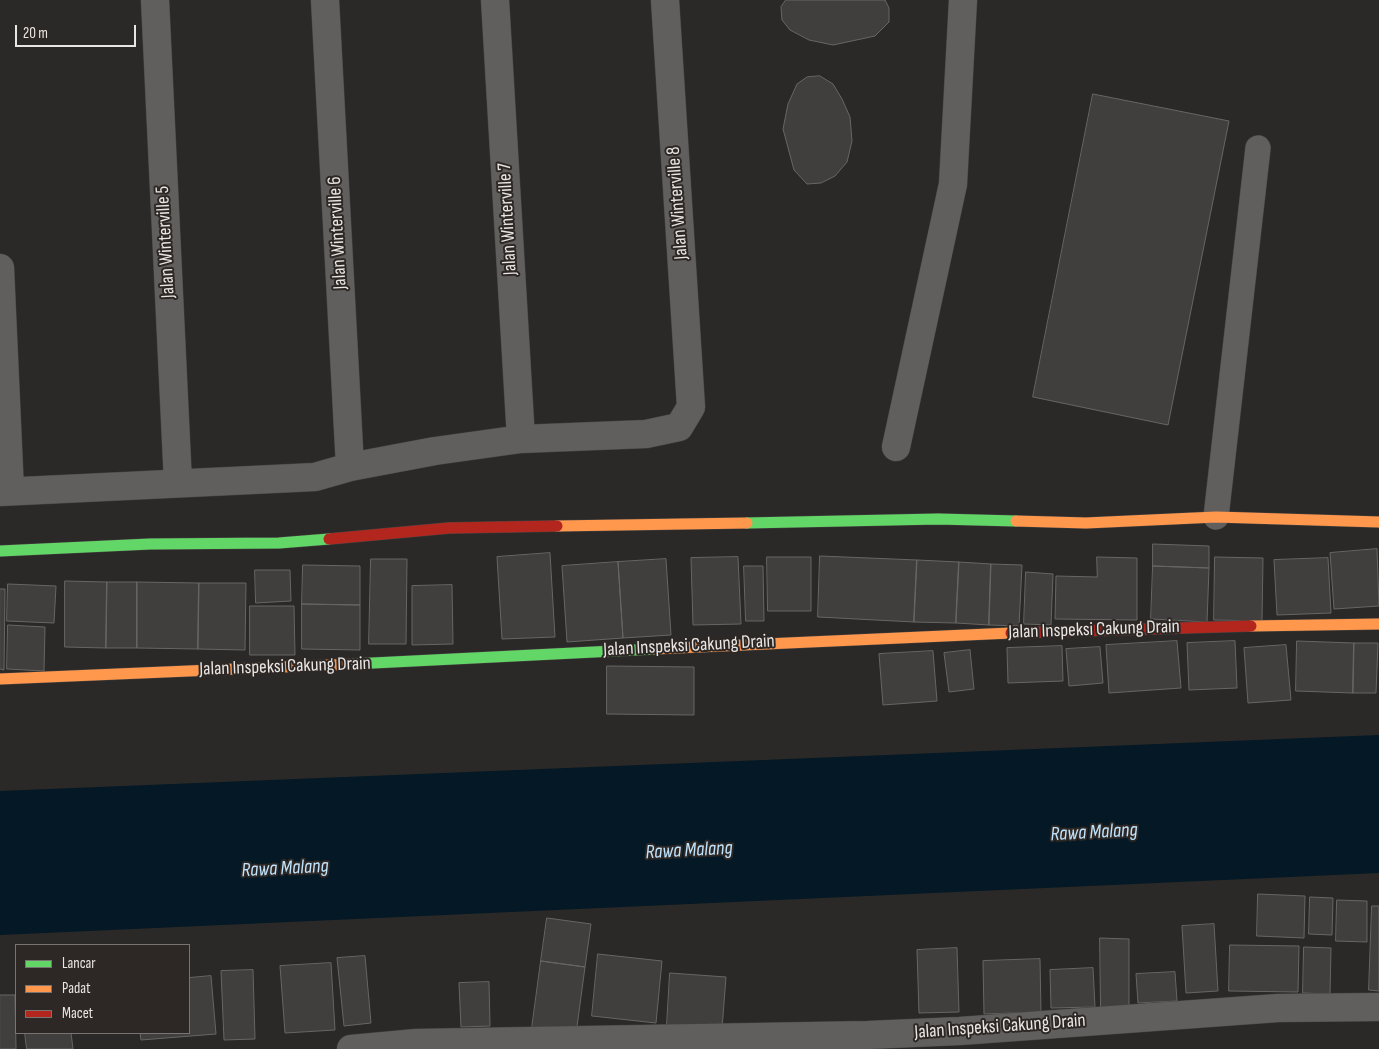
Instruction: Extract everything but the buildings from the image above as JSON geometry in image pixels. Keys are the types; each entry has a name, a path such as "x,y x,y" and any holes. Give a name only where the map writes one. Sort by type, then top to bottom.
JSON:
{"street":[{"name":"Jalan Winterville 5","path":"155,0 178,483"},
{"name":"Jalan Winterville 6","path":"325,0 350,467"},
{"name":"Jalan Winterville 7","path":"496,0 521,438"},
{"name":"Jalan Winterville 8","path":"521,438 646,434 678,427 690,407 665,0"},
{"path":"896,447 953,184 963,0"},
{"path":"0,268 5,492 315,477 350,467 521,438"},
{"path":"0,551 150,544 279,543 449,528 938,519 1086,523 1216,517 1333,519 1379,522"},
{"name":"Jalan Inspeksi Cakung Drain","path":"0,679 338,665 872,637 1335,623 1379,624"},
{"name":"Jalan Inspeksi Cakung Drain","path":"351,1049 417,1046 957,1040 1278,1008 1379,1007"}],"lane":[{"path":"1216,517 1258,148"}],"water":[{"name":"Rawa Malang","path":"1379,735 1379,873 0,935 0,791"}],"traffic: fast":[{"path":"747,523 938,519 1016,521"},
{"path":"0,551 150,544 279,543 329,539"},
{"path":"353,664 654,649"}],"traffic: slow":[{"path":"1016,521 1086,523 1216,517 1379,522"},
{"path":"557,526 747,523"},
{"path":"1251,626 1379,624"},
{"path":"654,649 1011,633"},
{"path":"0,679 353,664"}],"traffic: jam":[{"path":"329,539 449,528 557,526"},
{"path":"1011,633 1251,626"}]}
